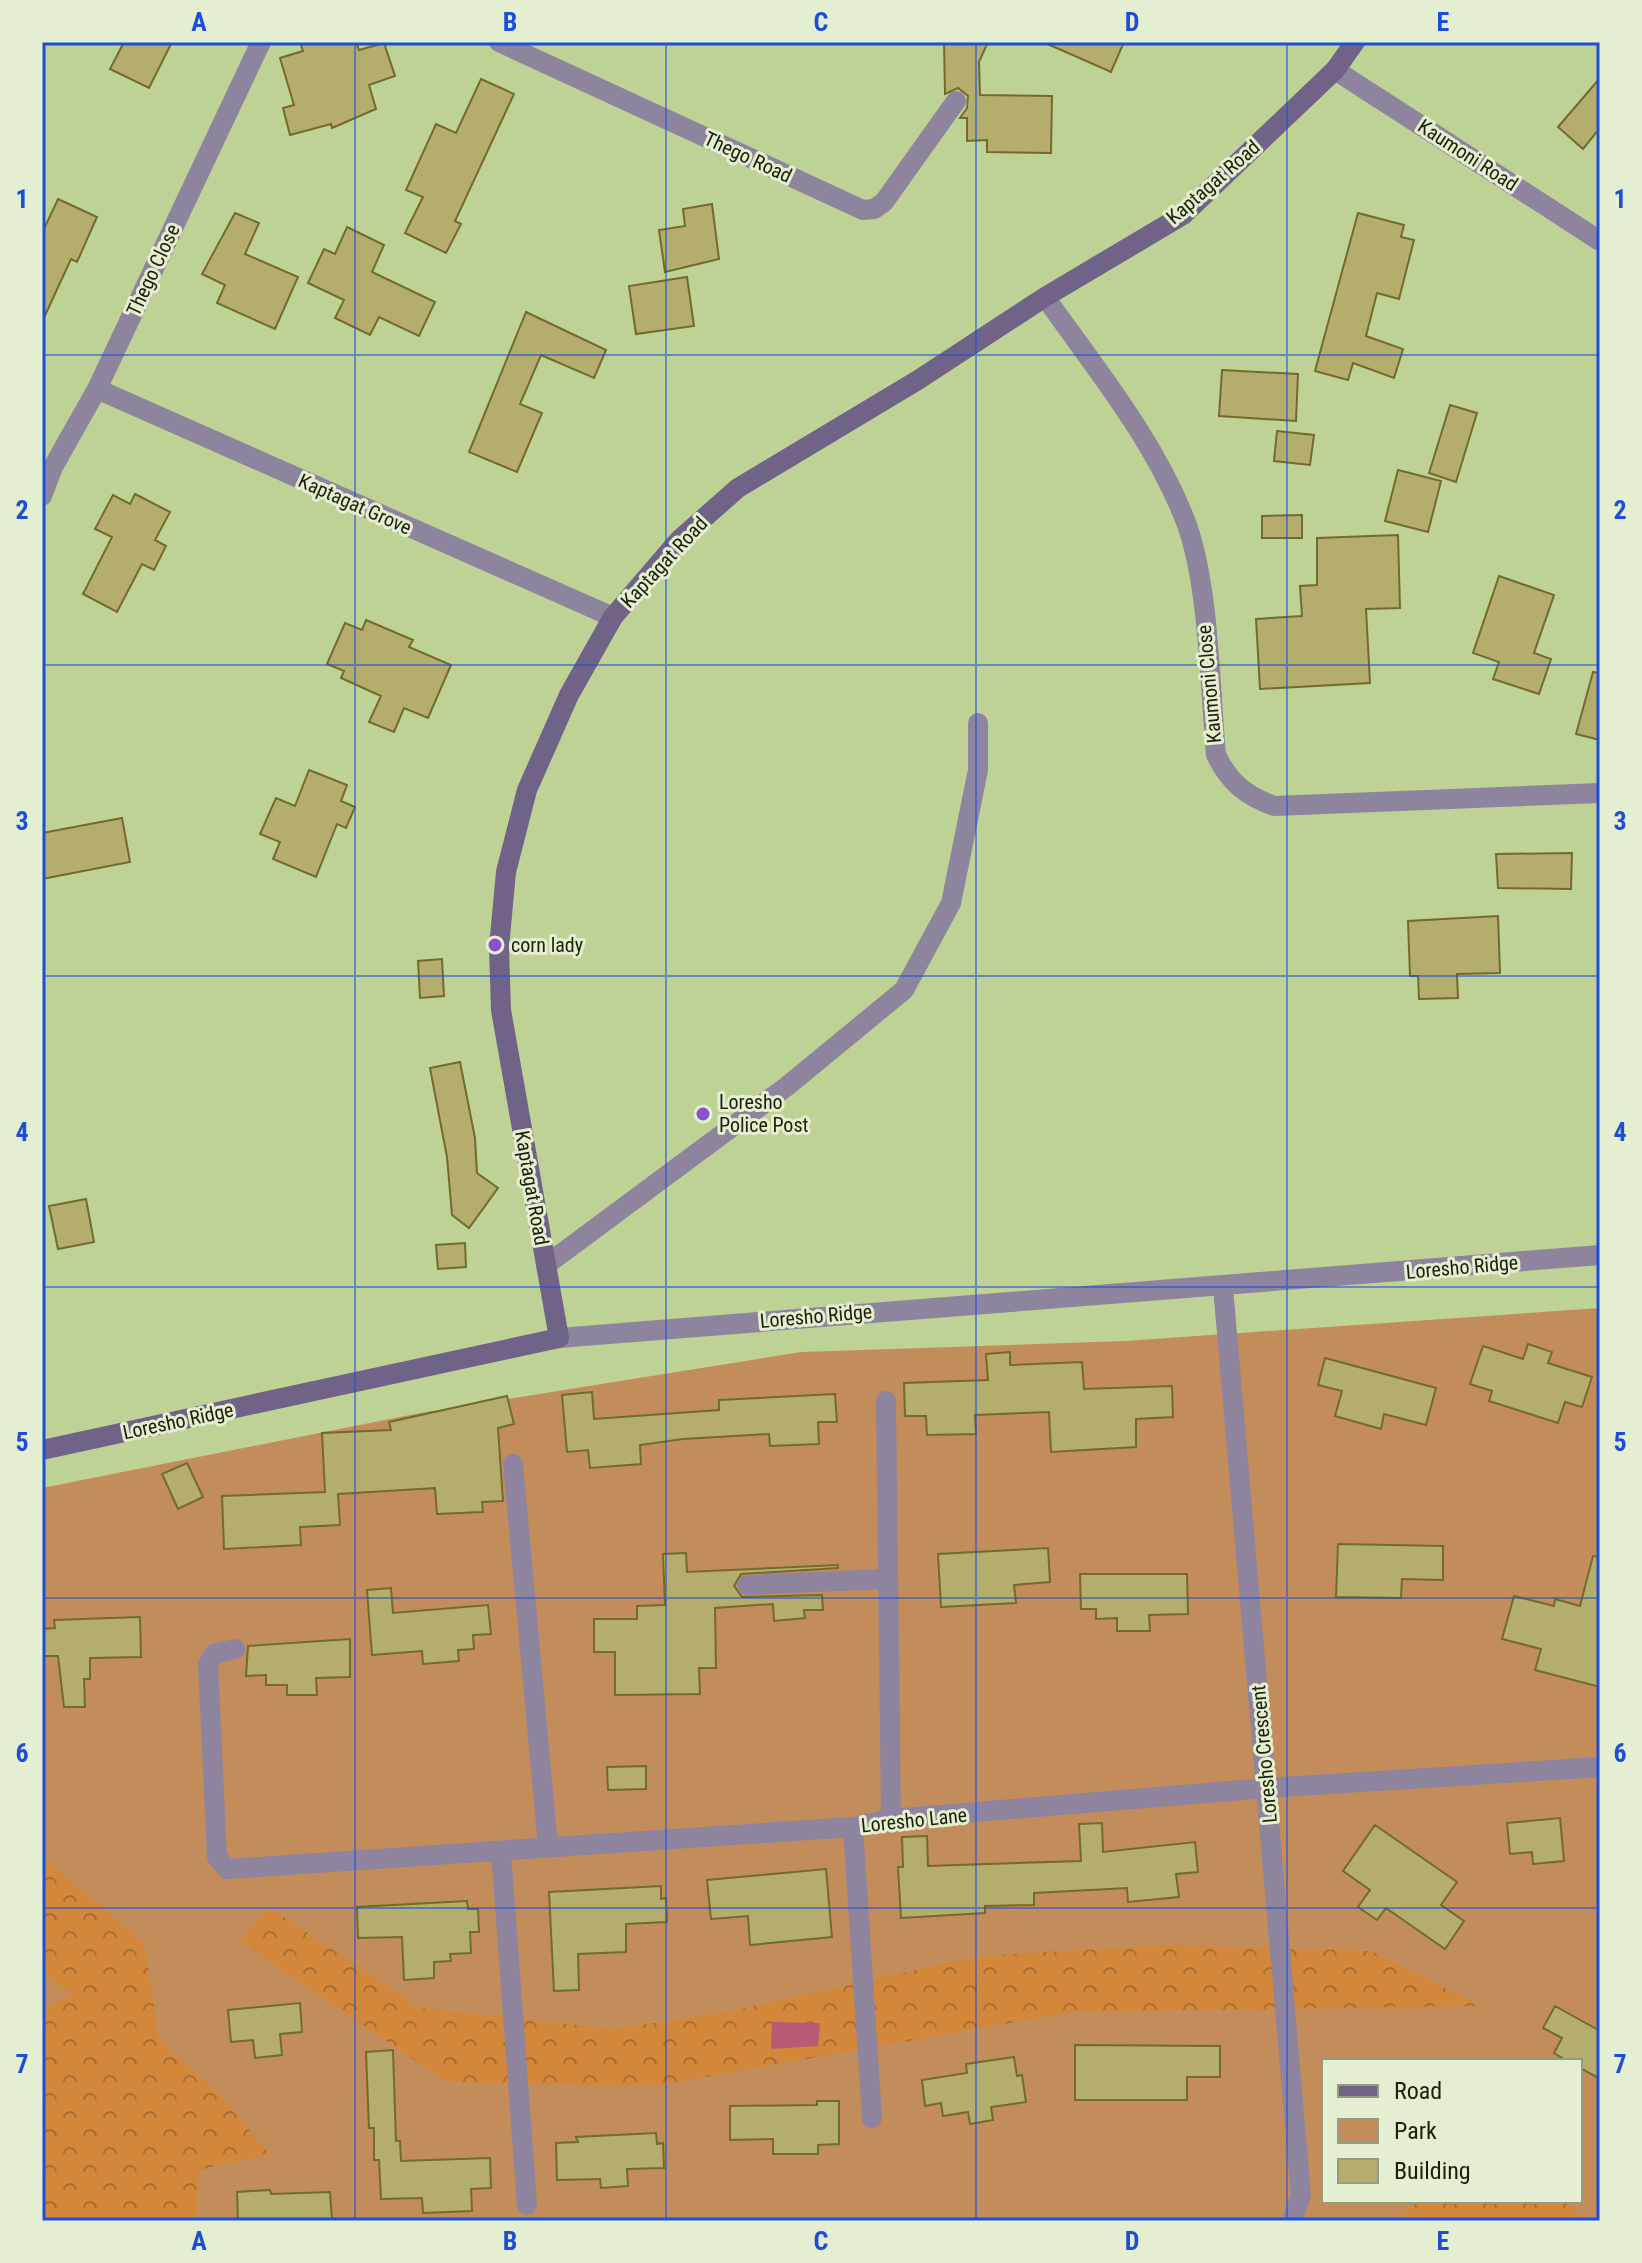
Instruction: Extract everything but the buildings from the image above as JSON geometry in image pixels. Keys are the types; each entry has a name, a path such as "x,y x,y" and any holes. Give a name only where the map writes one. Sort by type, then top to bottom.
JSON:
{"main road":[{"name":"Kaptagat Road","path":"559,1338 501,1010 499,947 506,872 527,790 569,695 613,617 679,540 738,488 1183,215 1335,70 1355,42"},
{"name":"Loresho Ridge","path":"42,1450 559,1338"}],"street":[{"name":"Thego Close","path":"42,496 47,465 97,389 261,42"},
{"name":"Thego Road","path":"499,42 863,210 874,209 884,202 956,101"},
{"name":"Kaumoni Road","path":"1335,70 1600,241"},
{"name":"Kaumoni Close","path":"1045,297 1126,412 1170,484 1188,527 1199,573 1216,755 1228,779 1249,796 1274,806 1600,793"},
{"name":"Kaptagat Grove","path":"97,389 613,617"},
{"path":"546,1265 786,1087 904,990 951,903 978,770 978,723"},
{"name":"Loresho Ridge","path":"559,1338 1600,1255"},
{"name":"Loresho Crescent","path":"1223,1287 1301,2195 1292,2221"},
{"path":"886,1401 891,1819"},
{"path":"513,1464 548,1847"},
{"path":"747,1585 887,1579"},
{"name":"Loresho Lane","path":"235,1649 214,1654 208,1664 217,1857 227,1869 853,1827 891,1819 1267,1788 1600,1767"},
{"path":"853,1827 872,2118"},
{"path":"501,1851 527,2205"}],"green space":[{"path":"1600,1308 1600,2221 42,2221 42,1488 420,1413 801,1352 1125,1341"},
{"path":"42,1857 144,1943 159,2040 222,2097 269,2154 199,2170 196,2221 42,2221 42,2011 72,1994 42,1974"},
{"path":"269,1907 420,2008 613,2029 727,2012 979,1956 1167,1945 1371,1951 1481,2006 1072,2012 653,2086 447,2082 240,1941"},
{"path":"1416,2203 1567,2203 1578,2212 1579,2221 1398,2221"}],"shaded area":[{"path":"772,2022 820,2023 818,2046 771,2049"}],"place":[{"name":"corn lady","path":"495,945"},
{"name":"Loresho Police Post","path":"703,1114"}]}
